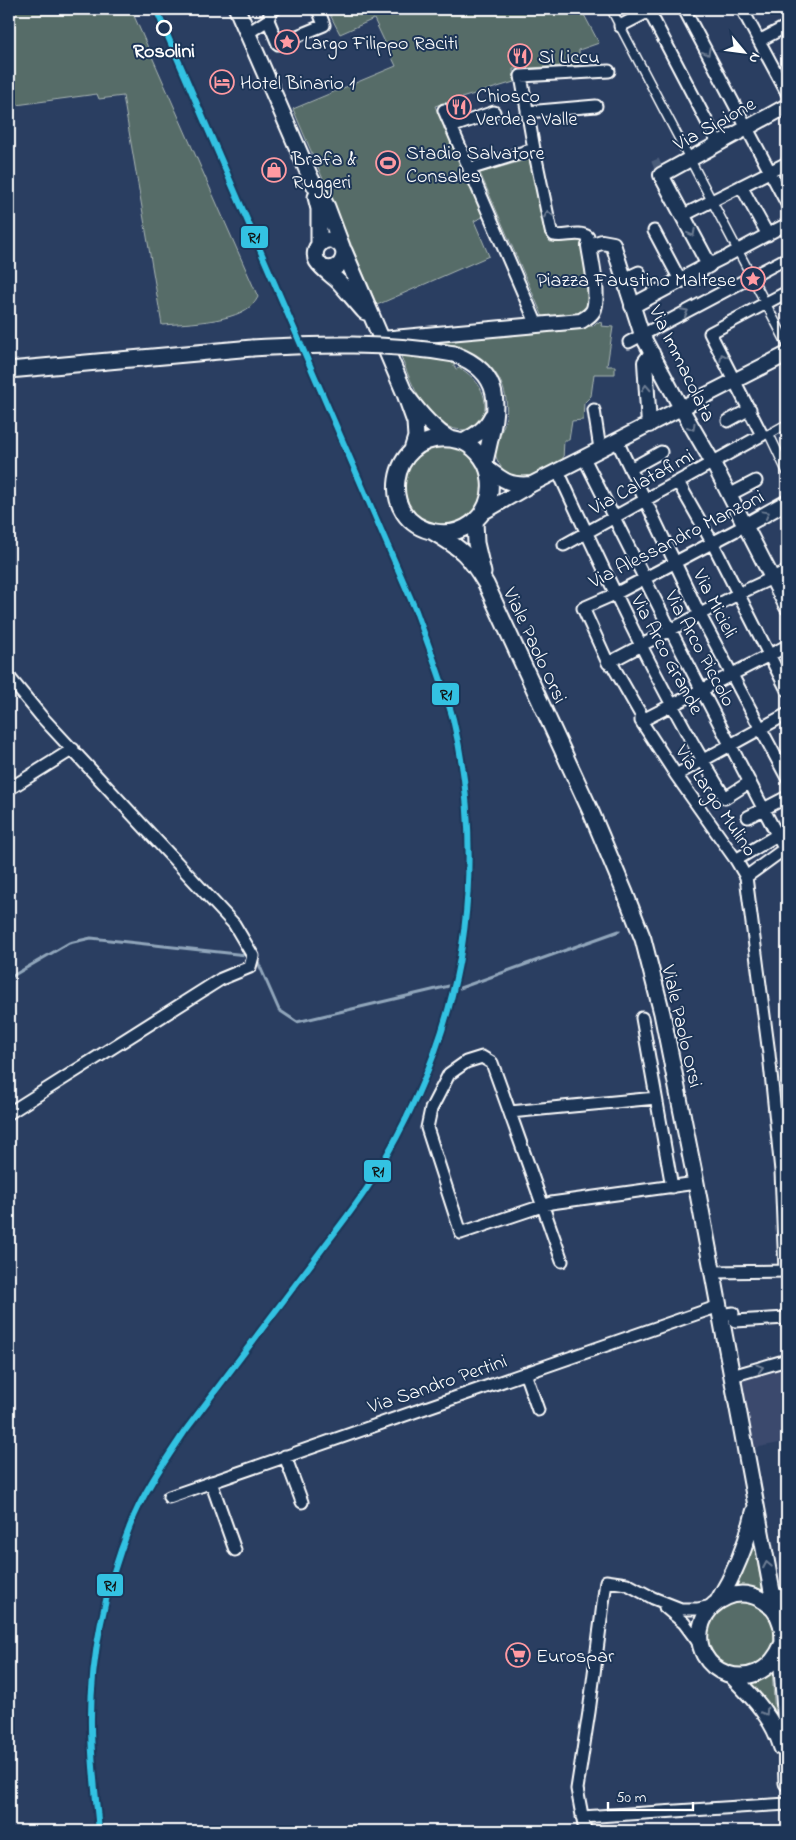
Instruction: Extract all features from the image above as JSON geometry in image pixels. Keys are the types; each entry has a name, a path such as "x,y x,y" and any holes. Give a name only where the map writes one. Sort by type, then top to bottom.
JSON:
{"main road":[{"path":"237,9 311,179 327,207 405,394 415,422 416,436 412,450"},
{"path":"311,179 319,209 319,245 315,254 316,259 339,282 375,324"},
{"path":"319,245 322,242 331,240 339,244 343,249 343,260 340,264 333,268 324,268"},
{"path":"9,370 252,348 325,344 396,346 454,354 475,365 485,374 494,396 494,426 486,465"},
{"path":"405,394 432,426 475,450 486,465 490,480 488,503 479,517 455,532 432,532"},
{"path":"486,584 473,562 457,546 410,520 402,510 396,485 398,472 412,450 429,440 456,440 480,432 487,426 495,407"},
{"path":"479,517 476,543 486,584"},
{"name":"Viale Paolo Orsi","path":"486,584 626,893 643,939 662,1013 712,1272 727,1314 732,1376 756,1503 778,1604"},
{"path":"756,1503 749,1535 734,1573 706,1615 702,1625 700,1635 701,1646 713,1666 732,1676 745,1677 758,1674 768,1667 777,1657 782,1640"},
{"path":"715,1604 729,1596 742,1594 778,1604 782,1640 787,1783"},
{"path":"732,1676 760,1704 773,1725 786,1762"}],"street":[{"path":"248,33 268,20 271,11 276,9"},
{"path":"268,20 278,44 324,25 318,9"},
{"path":"611,9 711,200 730,254 752,277 787,344"},
{"path":"684,9 787,204"},
{"path":"742,9 787,93"},
{"path":"620,26 650,10 718,143"},
{"path":"759,41 787,26"},
{"path":"382,339 581,321 588,317 595,306 595,285 588,236 583,234 559,236 554,235 552,231 534,149 522,76 609,71"},
{"path":"527,112 596,106"},
{"name":"Via Sipione","path":"682,216 660,172 690,159 787,106"},
{"path":"444,110 537,325"},
{"path":"451,127 494,112"},
{"path":"470,169 534,149"},
{"path":"709,265 682,216 787,163"},
{"path":"741,186 768,235"},
{"path":"632,306 787,224"},
{"path":"654,231 680,280"},
{"name":"Via Immacolata","path":"589,246 602,242 613,244 642,335 713,463 787,607"},
{"path":"629,342 787,258"},
{"path":"624,279 639,272"},
{"path":"787,292 710,333 750,409 787,472"},
{"path":"649,425 645,362 652,353"},
{"path":"479,517 532,484 787,354"},
{"path":"728,421 750,409"},
{"path":"594,410 600,449"},
{"path":"766,434 787,424"},
{"name":"Via Calatafimi","path":"564,545 766,434"},
{"name":"Via Micieli","path":"616,441 700,615 787,778"},
{"path":"630,469 661,452"},
{"name":"Via Arco Piccolo","path":"584,458 671,631 764,809 782,831 786,850"},
{"path":"486,465 508,483 517,486 532,484"},
{"name":"Via Arco Grande","path":"558,471 641,646 702,760 725,798 750,782"},
{"path":"729,495 756,481"},
{"path":"678,482 712,542 787,690"},
{"name":"Via Alessandro Manzoni","path":"584,608 675,563 787,502"},
{"path":"608,664 738,594 787,571"},
{"name":"Via Largo Mulino","path":"584,608 608,664 613,666 627,690 641,715 641,721 746,877 782,1171 786,1271"},
{"path":"641,721 787,646"},
{"path":"9,677 41,716 234,924 253,956 250,967 221,979 9,1113"},
{"path":"676,775 787,714"},
{"path":"9,789 73,749"},
{"path":"748,817 787,798"},
{"path":"736,860 782,831"},
{"path":"746,877 786,850"},
{"path":"642,1018 672,1187"},
{"path":"562,1262 542,1206 510,1112 492,1063 482,1057 466,1062 449,1074 431,1109 427,1128 461,1234 542,1206 550,1203 696,1183"},
{"path":"510,1112 656,1098"},
{"path":"712,1272 786,1271"},
{"name":"Via Sandro Pertini","path":"169,1497 525,1373 727,1314 787,1318"},
{"path":"732,1376 787,1360"},
{"path":"525,1373 538,1410"},
{"path":"286,1456 302,1502"},
{"path":"211,1482 236,1550"},
{"path":"585,1831 577,1789 606,1581 627,1584 653,1598 681,1609 698,1609 715,1604"},
{"path":"653,1598 684,1623 701,1646"},
{"path":"582,1817 787,1804"}],"shaded area":[{"path":"782,1365 787,1387 787,1408 779,1410 785,1442 754,1448 741,1379"}],"green space":[{"path":"9,9 131,9 258,297 251,306 229,317 215,320 162,325 123,96 99,99 97,94 9,106"},
{"name":"Stadio Salvatore Consales","path":"327,9 581,9 599,43 579,50 579,65 513,69 514,82 435,106 483,217 474,221 489,256 377,305 293,109 396,66 374,19 340,34"},
{"path":"529,159 550,242 581,240 590,281 588,306 580,314 543,317 480,173"},
{"path":"597,322 602,323 601,326 613,327 607,366 615,366 615,374 594,374 591,396 584,403 583,420 572,421 569,440 564,440 563,460 540,473 524,478 508,475 496,457 495,450 505,421 507,404 500,381 487,363 477,355 455,346 452,362 456,369 460,368 475,381 483,394 485,408 481,419 473,427 462,430 448,426 432,415 426,408 411,380 396,342 465,339 593,326"},
{"path":"443,445 459,448 472,457 481,470 484,486 481,502 472,515 459,524 443,527 427,524 414,515 405,502 402,486 405,470 414,457 427,448"},
{"path":"754,1544 761,1591 733,1590"},
{"path":"735,1602 747,1602 759,1607 769,1617 774,1629 772,1648 759,1663 747,1668 735,1668 723,1663 713,1653 708,1641 708,1629 713,1617 723,1607"},
{"path":"772,1670 775,1717 762,1697 745,1681 756,1680"}],"waterway":[{"path":"460,988 619,931"},
{"path":"9,978 69,943 91,938 246,955"},
{"path":"258,962 279,1010 297,1022 449,986"}],"tunnel":[{"path":"655,160 659,170"}],"transit line":[{"name":"R1","path":"99,1831 91,1738 93,1674 106,1599 135,1513 162,1465 185,1431 358,1202 396,1138 419,1092 438,1044 459,962 468,893 468,821 465,786 453,719 436,665 416,611 156,9"}],"place":[{"name":"Rosolini","path":"164,28"},
{"name":"Largo Filippo Raciti","path":"287,42"},
{"name":"Sì Liccu","path":"520,56"},
{"name":"Hotel Binario 1","path":"222,82"},
{"name":"Chiosco Verde a Valle","path":"459,107"},
{"name":"Stadio Salvatore Consales","path":"388,163"},
{"name":"Brafa & Ruggeri","path":"274,170"},
{"name":"Piazza Faustino Maltese","path":"753,279"},
{"name":"Eurospar","path":"518,1655"}]}
